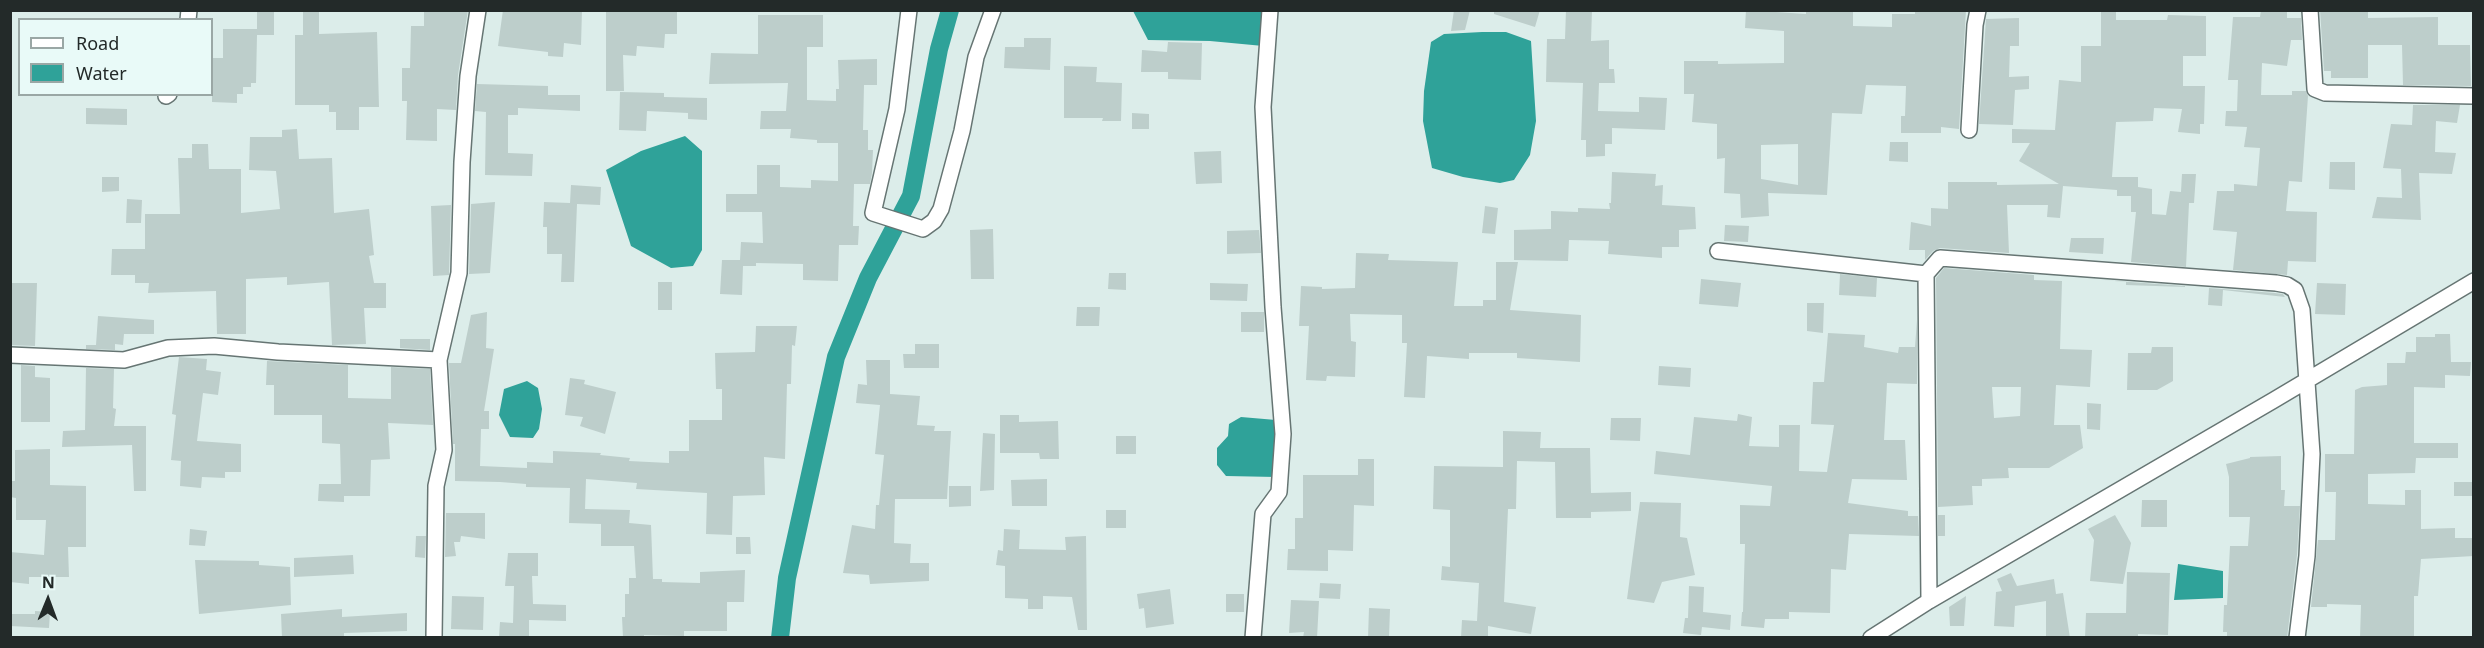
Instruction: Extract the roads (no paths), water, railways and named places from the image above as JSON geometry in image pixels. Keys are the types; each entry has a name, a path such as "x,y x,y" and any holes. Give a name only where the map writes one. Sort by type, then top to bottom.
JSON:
{"street":[{"path":"434,638 436,486 444,450 439,360 459,273 462,151 468,76 478,10"},
{"path":"909,10 897,109 873,213 923,228 934,221 941,209 962,131 976,57 993,10"},
{"path":"1253,638 1263,514 1280,492 1283,434 1273,307 1263,107 1270,10"},
{"path":"1969,130 1975,25 1978,10"},
{"path":"2310,10 2314,89 2325,93 2474,96"},
{"path":"1718,251 1926,274"},
{"path":"1929,601 1926,274 1940,258 2287,285 2295,290 2302,310 2312,454 2307,556 2297,638"},
{"path":"1871,638 1929,601 2474,281"},
{"path":"10,355 124,360 168,348 214,346 279,352 439,360"}],"water":[{"path":"1133,11 1275,11 1274,47 1210,41 1148,40"},
{"path":"1506,32 1531,41 1536,121 1530,155 1514,180 1500,183 1463,177 1432,168 1423,121 1424,91 1431,42 1444,34"},
{"path":"685,136 702,151 702,250 693,266 671,268 631,246 606,170 641,151"},
{"path":"527,381 538,388 542,409 539,429 533,438 510,437 499,415 504,389"},
{"path":"1241,417 1276,420 1276,477 1226,476 1217,465 1217,448 1228,436 1229,424"},
{"path":"2178,564 2223,571 2223,598 2174,600"}],"waterway":[{"path":"780,638 787,578 836,357 868,278 911,196 939,49 950,10"}]}
